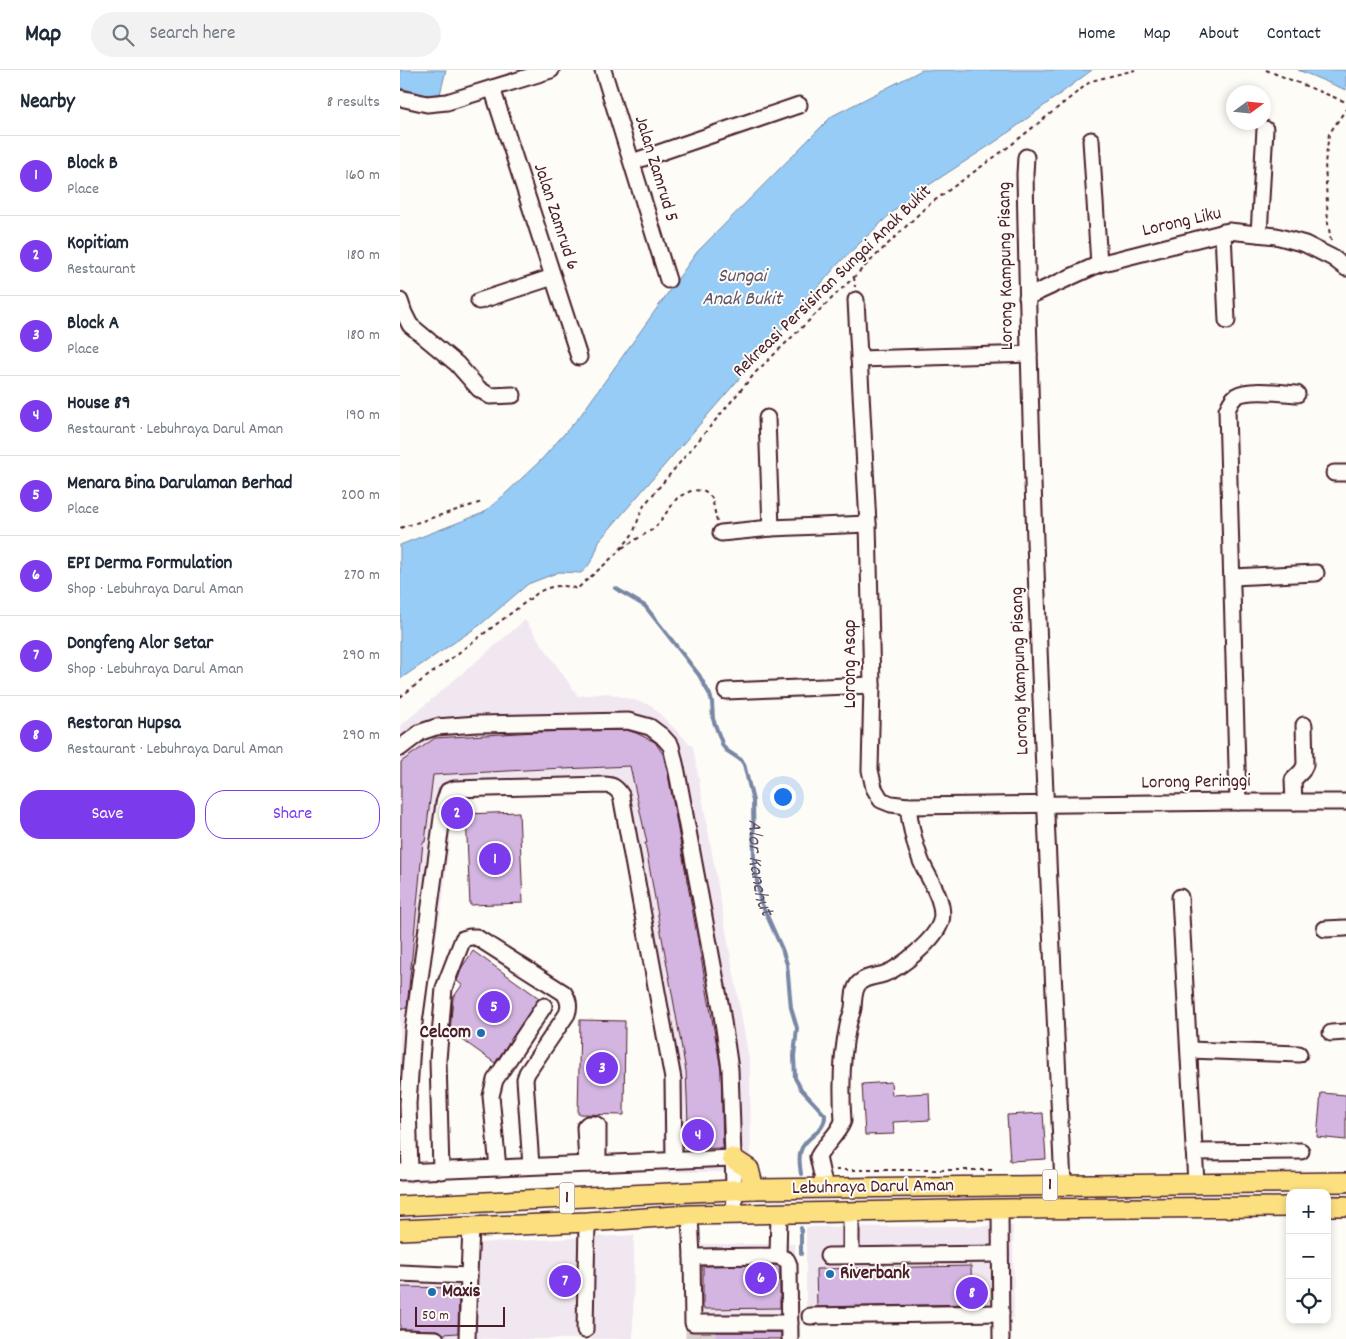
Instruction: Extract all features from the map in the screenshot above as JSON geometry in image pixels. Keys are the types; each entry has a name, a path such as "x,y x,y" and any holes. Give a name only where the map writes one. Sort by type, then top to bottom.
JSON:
{"main road":[{"path":"732,1158 749,1169 754,1189"},
{"name":"Lebuhraya Darul Aman","path":"400,1206 754,1189 1346,1182"},
{"path":"1331,1206 1346,1206"},
{"name":"Lebuhraya Darul Aman","path":"400,1230 690,1216 851,1212 1286,1207"}],"street":[{"path":"400,98 427,104 447,102 551,70"},
{"name":"Jalan Zamrud 5","path":"603,70 668,280"},
{"name":"Jalan Zamrud 6","path":"492,88 579,357"},
{"path":"632,162 799,105"},
{"path":"1259,234 1265,130"},
{"path":"1091,140 1099,264"},
{"name":"Lorong Kampung Pisang","path":"1026,157 1029,354 1063,1184"},
{"name":"Lorong Liku","path":"1027,297 1099,264 1223,232 1236,231 1276,236 1305,244 1333,258 1346,268"},
{"path":"1223,232 1227,321"},
{"path":"479,301 553,277"},
{"name":"Lorong Asap","path":"856,300 868,524 872,685 870,770 878,796 881,800 890,804 908,806 1046,805"},
{"path":"400,301 410,325 457,364 479,389 490,396 513,395"},
{"path":"859,359 1029,354"},
{"path":"1238,802 1227,410 1231,400 1238,395 1297,394"},
{"path":"767,418 771,528"},
{"path":"721,533 771,528 868,524"},
{"path":"1233,577 1316,573"},
{"path":"726,691 872,685"},
{"path":"400,748 421,732 436,728 477,724 628,720 650,727 671,746 678,772 729,1060 735,1215"},
{"path":"1294,802 1293,780 1305,765 1304,725"},
{"path":"674,1160 673,1079 621,794 611,785 454,789 448,791 444,803 413,1030 405,1172 732,1158"},
{"name":"Lorong Peringgi","path":"1046,805 1346,802"},
{"path":"825,1189 818,1156 825,1144 840,1129 843,1121 843,1065 855,988 867,978 883,974 903,964 921,949 941,921 937,892 921,862 911,826 908,806"},
{"path":"1180,896 1196,1183"},
{"path":"1326,929 1346,928"},
{"path":"441,1170 438,1060 444,988 463,939 470,937 476,937 564,993 567,997 569,1008 567,1014 526,1073 524,1079 531,1166"},
{"path":"498,1168 491,1096 492,1087 544,1006"},
{"path":"1189,1050 1298,1054"},
{"path":"591,1125 592,1164"},
{"path":"1194,1152 1302,1151"},
{"path":"1000,1210 1001,1339"},
{"path":"851,1212 851,1256"},
{"path":"778,1256 779,1214"},
{"path":"690,1216 693,1323 790,1322"},
{"path":"585,1330 587,1222"},
{"path":"467,1339 471,1228"},
{"path":"828,1256 1000,1254"},
{"path":"692,1257 778,1256 787,1260 789,1265 790,1339"},
{"path":"400,1273 469,1276"},
{"path":"810,1316 1001,1313"},
{"path":"400,1338 436,1339"}],"path":[{"name":"Rekreasi Persisiran Sungai Anak Bukit","path":"400,697 545,588 559,585 577,589 620,549 633,534 639,514 645,504 756,372 927,206 1011,145 1091,81 1135,70"},
{"path":"1266,70 1346,102"},
{"path":"1333,258 1328,223 1325,163 1329,134 1346,109"},
{"name":"Rekreasi Persisiran Sungai Anak Bukit","path":"620,549 655,528 678,498 693,490 705,491 712,498 721,533"},
{"path":"400,528 482,502"}],"shaded area":[{"path":"525,620 578,696 608,693 651,705 693,747 750,1064 751,1172 663,1172 663,1064 615,793 455,797 441,913 428,972 416,1119 422,1183 400,1183 400,726"},
{"path":"1013,1226 1014,1318 806,1321 806,1227"},
{"path":"634,1235 633,1339 400,1339 400,1269 475,1272 477,1243"},
{"path":"683,1244 795,1244 796,1320 684,1320"}],"water":[{"path":"400,70 446,70 439,98 400,88"},
{"name":"Sungai Anak Bukit","path":"922,70 1092,70 1001,138 903,202 839,263 599,541 593,559 581,573 559,572 528,584 480,625 400,679 400,545 483,513 503,496 541,460 580,416 697,252 832,116"},
{"path":"1298,70 1346,70 1346,90"}],"building":[{"path":"627,730 655,742 663,754 668,774 721,1070 723,1148 689,1149 686,1071 645,843 647,843 630,766 433,775 425,842 423,842 407,1008 400,1008 401,762 435,738 536,732"},
{"path":"519,812 523,903 470,905 466,814"},
{"path":"473,951 539,998 495,1063 450,1031 453,998 462,985 457,981 462,967"},
{"path":"580,1020 625,1021 624,1115 578,1114"},
{"path":"891,1082 892,1095 929,1093 930,1120 893,1122 894,1134 865,1135 862,1084"},
{"path":"1321,1093 1346,1095 1346,1140 1317,1137"},
{"path":"1043,1113 1046,1159 1010,1161 1007,1115"},
{"path":"776,1265 780,1267 780,1308 703,1309 703,1266"},
{"path":"971,1266 972,1304 817,1307 816,1269"},
{"path":"400,1287 459,1288 458,1333 443,1334 436,1330 400,1329"},
{"path":"700,1332 781,1332 781,1339 700,1339"}],"waterway":[{"name":"Alor Kanchut","path":"615,588 645,606 699,675 710,695 713,719 723,746 744,764 753,801 754,862 760,900 787,964 791,1008 797,1028 794,1056 795,1078 801,1089 825,1115 822,1126 801,1150 799,1159 801,1174"},
{"name":"Alor Kanchut","path":"801,1228 801,1254"}],"tunnel":[{"path":"693,1323 693,1339"},
{"path":"708,1323 708,1339"}],"place":[{"name":"Kopitiam","path":"457,813"},
{"name":"Block B","path":"495,859"},
{"name":"Menara Bina Darulaman Berhad","path":"494,1007"},
{"name":"Celcom","path":"481,1033"},
{"name":"Block A","path":"602,1068"},
{"name":"House 89","path":"698,1135"},
{"name":"Riverbank","path":"830,1274"},
{"name":"EPI Derma Formulation","path":"761,1278"},
{"name":"Dongfeng Alor Setar","path":"565,1281"},
{"name":"Maxis","path":"432,1292"},
{"name":"Restoran Hupsa","path":"972,1293"}]}
